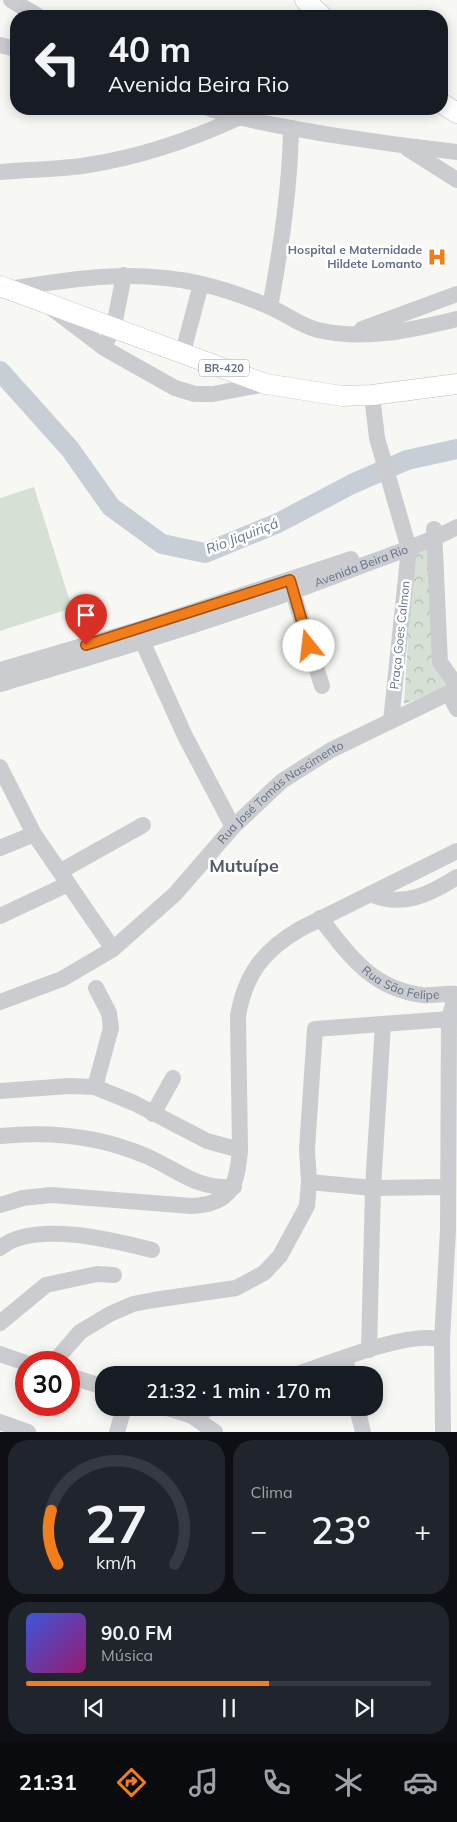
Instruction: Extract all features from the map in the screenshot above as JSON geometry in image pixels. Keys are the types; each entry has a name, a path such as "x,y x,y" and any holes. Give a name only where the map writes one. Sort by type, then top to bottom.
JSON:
{"main road":[{"path":"305,0 316,10"},
{"name":"BR-420","path":"5,288 114,326 266,384 342,396 372,395 457,384"}],"street":[{"path":"11,0 28,10"},
{"path":"229,115 291,128 404,146 457,152"},
{"path":"0,172 86,166 128,157 204,134 238,118"},
{"path":"270,307 284,229 290,180 291,128"},
{"path":"404,146 457,180"},
{"path":"104,348 114,326 124,275"},
{"path":"5,288 84,277 124,275 202,284 270,307 316,330 351,335 396,332 457,319"},
{"path":"183,352 202,284"},
{"path":"351,335 370,326 457,294"},
{"path":"42,300 70,324 104,348 175,388 195,394 213,394 266,384"},
{"path":"372,395 377,438 407,544"},
{"path":"435,533 457,518"},
{"path":"435,533 457,527"},
{"path":"435,533 439,655 440,662 454,690 457,709"},
{"name":"Avenida Beira Rio","path":"0,684 292,586 435,533"},
{"name":"Praça Goes Calmon","path":"391,721 407,544"},
{"path":"292,586 322,686"},
{"path":"140,636 185,736 233,827"},
{"name":"Avenida Beira Rio","path":"0,670 140,636"},
{"name":"Rua José Tomás Nascimento","path":"0,1002 62,979 113,949 175,894 233,827 282,781 332,750 454,690"},
{"path":"0,767 34,834 113,949"},
{"path":"0,916 143,825"},
{"path":"0,848 34,834"},
{"path":"0,1205 23,1198 51,1194 201,1206 221,1198 234,1188 240,1150 237,1033 240,1001 256,966 277,943 320,918 457,851"},
{"path":"370,894 394,901 410,899 457,877"},
{"name":"Rua São Felipe","path":"320,918 354,961 382,983 398,990 424,995 457,994 450,1019 447,1187 452,1231 442,1341 443,1432"},
{"path":"95,1088 111,1028 108,1013 96,988"},
{"path":"64,1351 80,1332 110,1314 133,1304 236,1288 264,1273 280,1256 307,1206 309,1182 307,1149 315,1029 450,1019"},
{"path":"370,1350 374,1188 383,1024"},
{"path":"153,1114 173,1078"},
{"path":"0,1091 75,1086 95,1088 207,1141 240,1150"},
{"path":"0,1136 36,1132 99,1142 146,1156 195,1182 220,1188 234,1188"},
{"path":"309,1182 374,1188 447,1187"},
{"path":"0,1248 18,1236 76,1235 103,1238 152,1250"},
{"path":"0,1323 46,1285 97,1274 114,1275"},
{"path":"323,1366 370,1350 425,1336 435,1337 442,1341"},
{"path":"0,1354 15,1359"},
{"path":"345,1359 347,1366"},
{"path":"80,1379 95,1384"},
{"path":"116,1432 121,1416"},
{"path":"192,1416 215,1432"},
{"path":"359,1416 363,1432"},
{"path":"0,1422 28,1432"}],"green space":[{"path":"34,487 72,608 0,631 0,498"},
{"path":"432,544 449,687 404,704 413,552"}],"waterway":[{"name":"Rio Jiquiriçá","path":"0,371 70,449 111,507 162,544 205,553 278,523 352,484 407,460 457,449"}],"place":[{"name":"Hospital e Maternidade Hildete Lomanto","path":"437,257"}],"district":[{"name":"Mutuípe","path":"244,866"}],"route":[{"path":"86,645 290,580 309,646"}]}
